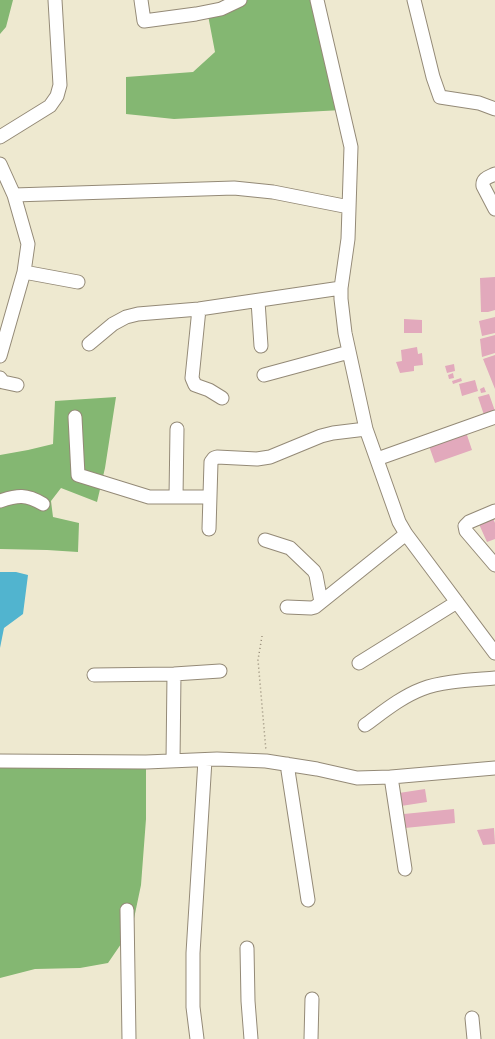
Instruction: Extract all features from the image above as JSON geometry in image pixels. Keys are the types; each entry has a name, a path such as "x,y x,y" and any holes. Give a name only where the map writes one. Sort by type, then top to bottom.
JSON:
{"street":[{"path":"0,137 50,106 57,96 60,85 54,0"},
{"path":"141,0 144,21 221,9 240,0"},
{"path":"317,0 350,147 348,240 341,288 349,352 366,429 399,522 406,534 495,653"},
{"path":"414,0 433,77 440,97 479,103 495,109"},
{"path":"0,164 14,195 28,244 24,272 0,356"},
{"path":"495,174 485,178 483,182 495,209"},
{"path":"14,195 234,188 273,192 349,207"},
{"path":"24,272 78,282"},
{"path":"89,344 113,324 126,317 138,314 199,309 341,288"},
{"path":"258,301 261,346"},
{"path":"199,309 192,378 193,382 195,385 210,390 222,398"},
{"path":"264,375 349,352"},
{"path":"0,378 3,382 17,384"},
{"path":"75,417 78,476 148,497 209,497"},
{"path":"377,459 495,417"},
{"path":"176,497 177,429"},
{"path":"209,529 211,462 214,458 257,459 270,457 327,435 366,429"},
{"path":"0,501 26,495 43,504"},
{"path":"495,512 469,522 465,526 466,531 495,565"},
{"path":"287,607 311,608 321,602 406,534"},
{"path":"265,540 290,548 314,571 321,602"},
{"path":"359,663 457,602"},
{"path":"94,675 174,674 220,671"},
{"path":"173,761 174,674"},
{"path":"365,725 406,696 423,688 443,684 495,678"},
{"path":"197,1039 193,1007 193,953 204,760"},
{"path":"0,761 266,761 357,778 391,777 495,768"},
{"path":"287,764 308,900"},
{"path":"391,777 405,870"},
{"path":"127,910 130,1039"},
{"path":"247,948 248,1001 251,1039"},
{"path":"311,1039 312,999"},
{"path":"472,1018 474,1039"}],"path":[{"path":"262,636 258,660 267,755 266,761"}],"green space":[{"path":"0,0 13,0 6,27 0,34"},
{"path":"229,0 317,0 342,110 174,119 126,114 126,77 193,72 215,52 207,10"},
{"path":"116,397 105,468 97,502 61,488 51,501 53,517 79,523 78,552 0,549 0,455 53,444 55,401"},
{"path":"146,763 146,819 141,885 132,928 108,963 80,968 35,969 0,978 0,765"}],"water":[{"path":"0,572 16,572 28,575 23,614 4,628 0,648"}],"building":[{"path":"495,277 495,310 481,312 480,278"},
{"path":"495,317 495,333 482,336 479,321"},
{"path":"404,319 422,320 422,333 404,333"},
{"path":"495,335 495,353 482,357 480,339"},
{"path":"417,347 418,354 422,353 423,365 414,366 414,371 400,373 396,362 402,361 401,350"},
{"path":"495,355 495,389 483,359"},
{"path":"454,364 455,371 447,373 445,366"},
{"path":"453,373 454,378 449,379 448,375"},
{"path":"461,378 462,381 453,384 452,381"},
{"path":"475,380 478,391 462,396 459,384"},
{"path":"484,387 486,392 481,393 480,389"},
{"path":"489,394 495,411 485,418 478,397"},
{"path":"466,432 472,450 435,463 429,446"},
{"path":"492,516 495,523 495,539 487,542 478,522"},
{"path":"425,789 427,802 401,806 399,793"},
{"path":"454,809 455,823 405,828 404,814"},
{"path":"494,828 495,844 483,845 477,830"}]}
